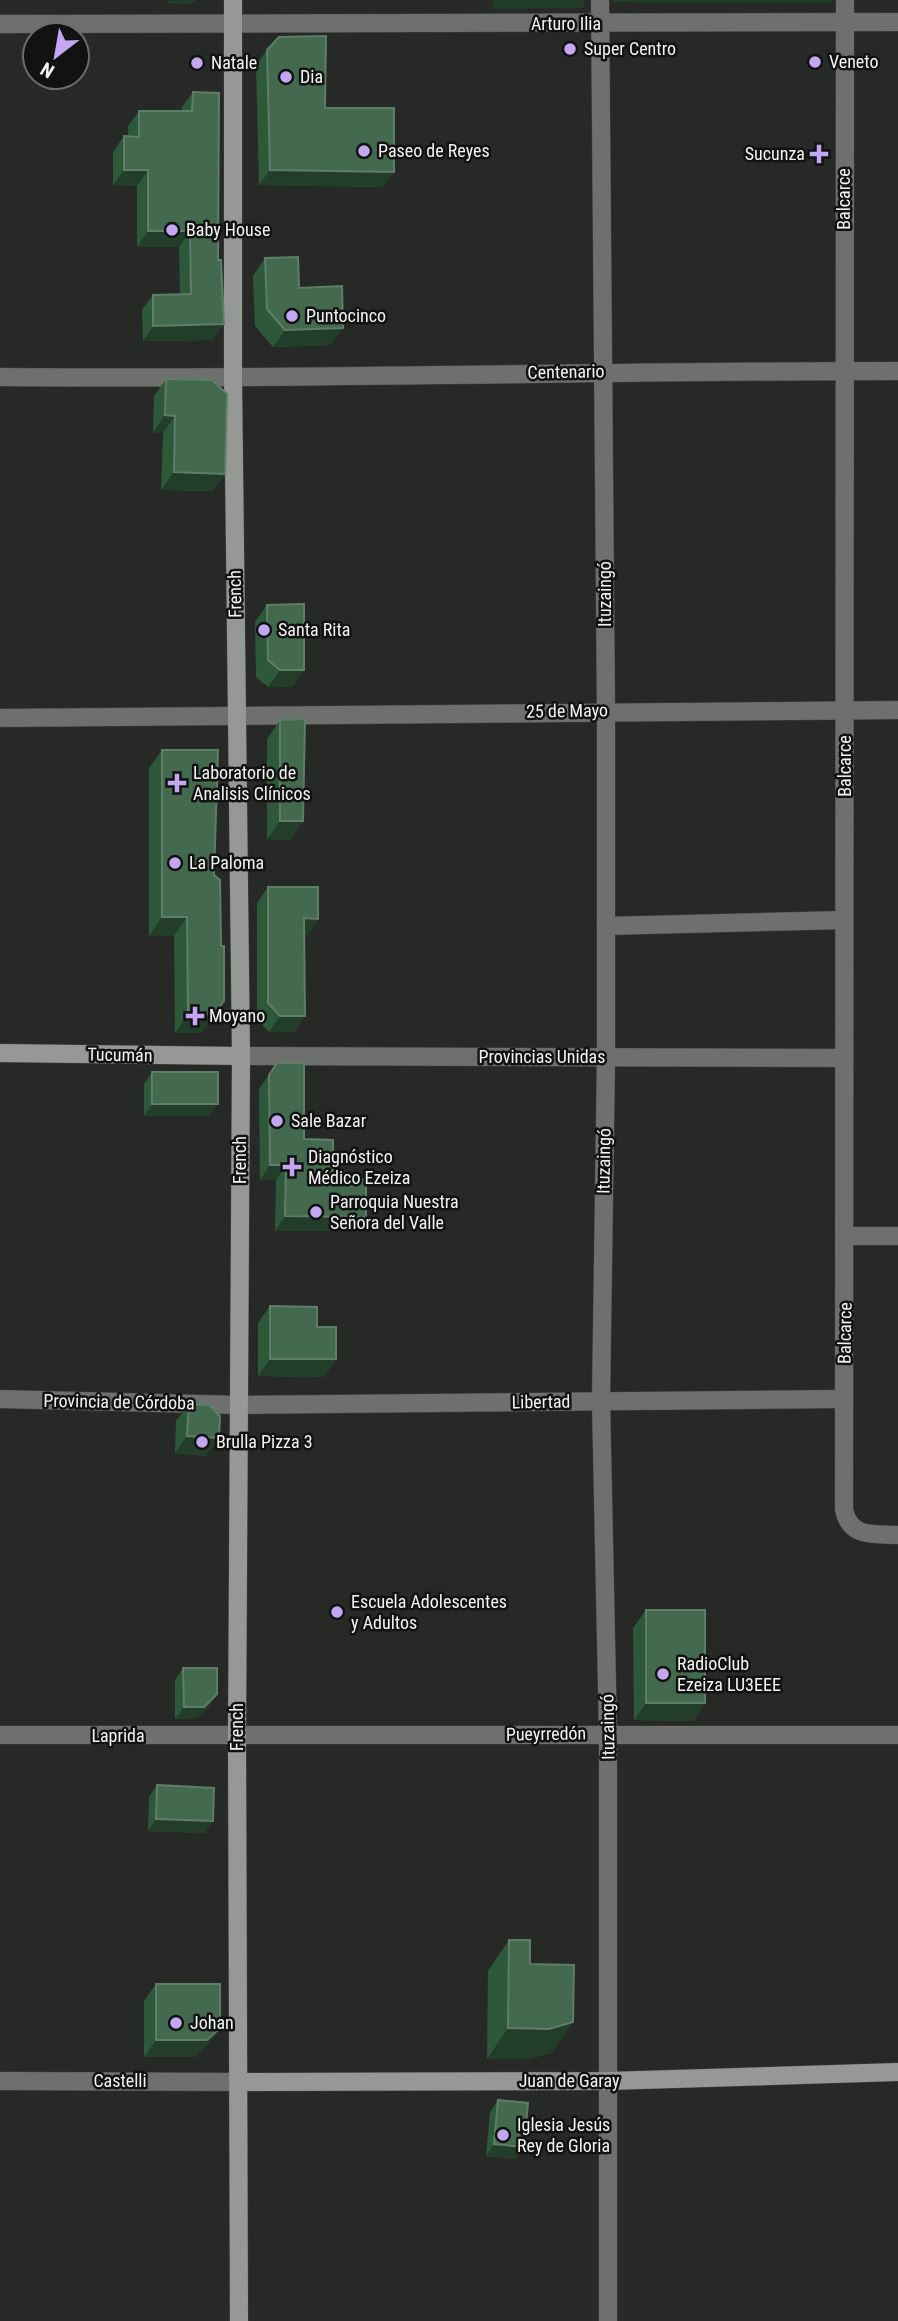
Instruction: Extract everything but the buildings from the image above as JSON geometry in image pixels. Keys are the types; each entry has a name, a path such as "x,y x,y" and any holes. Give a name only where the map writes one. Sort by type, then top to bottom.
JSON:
{"street":[{"name":"French","path":"233,0 233,379 241,1056 237,1737 239,2321"},
{"name":"Ituzaingó","path":"600,0 606,710 606,1057 601,1401 608,1733 608,2321"},
{"name":"Balcarce","path":"845,0 844,1509 846,1521 853,1529 869,1534 898,1535"},
{"name":"Arturo Ilia","path":"0,23 233,25 898,22"},
{"name":"Centenario","path":"0,377 233,379 605,371 898,371"},
{"name":"25 de Mayo","path":"0,718 237,717 606,710 898,710"},
{"path":"606,926 844,920"},
{"name":"Tucumán","path":"0,1053 241,1056"},
{"name":"Provincias Unidas","path":"241,1056 843,1058"},
{"path":"846,1236 898,1236"},
{"name":"Provincia de Córdoba","path":"0,1399 238,1405"},
{"name":"Libertad","path":"238,1405 844,1399"},
{"name":"Pueyrredón","path":"237,1737 608,1733 898,1735"},
{"name":"Laprida","path":"0,1735 237,1737"},
{"name":"Juan de Garay","path":"240,2082 608,2081 898,2073"},
{"name":"Castelli","path":"0,2081 240,2082"}],"green space":[{"path":"493,0 584,0 584,8 493,9"},
{"path":"831,0 831,3 613,2"}],"place":[{"name":"Super Centro","path":"570,49"},
{"name":"Veneto","path":"815,62"},
{"name":"Natale","path":"197,63"},
{"name":"Dia","path":"286,77"},
{"name":"Paseo de Reyes","path":"364,151"},
{"name":"Sucunza","path":"819,154"},
{"name":"Baby House","path":"172,230"},
{"name":"Puntocinco","path":"292,316"},
{"name":"Santa Rita","path":"264,630"},
{"name":"Laboratorio de Analisis Clínicos","path":"177,783"},
{"name":"La Paloma","path":"175,863"},
{"name":"Moyano","path":"195,1016"},
{"name":"Sale Bazar","path":"277,1121"},
{"name":"Diagnóstico Médico Ezeiza","path":"292,1167"},
{"name":"Parroquia Nuestra Señora del Valle","path":"316,1212"},
{"name":"Brulla Pizza 3","path":"202,1442"},
{"name":"Escuela Adolescentes y Adultos","path":"337,1612"},
{"name":"RadioClub Ezeiza LU3EEE","path":"663,1674"},
{"name":"Johan","path":"176,2023"},
{"name":"Iglesia Jesús Rey de Gloria","path":"503,2135"}]}
